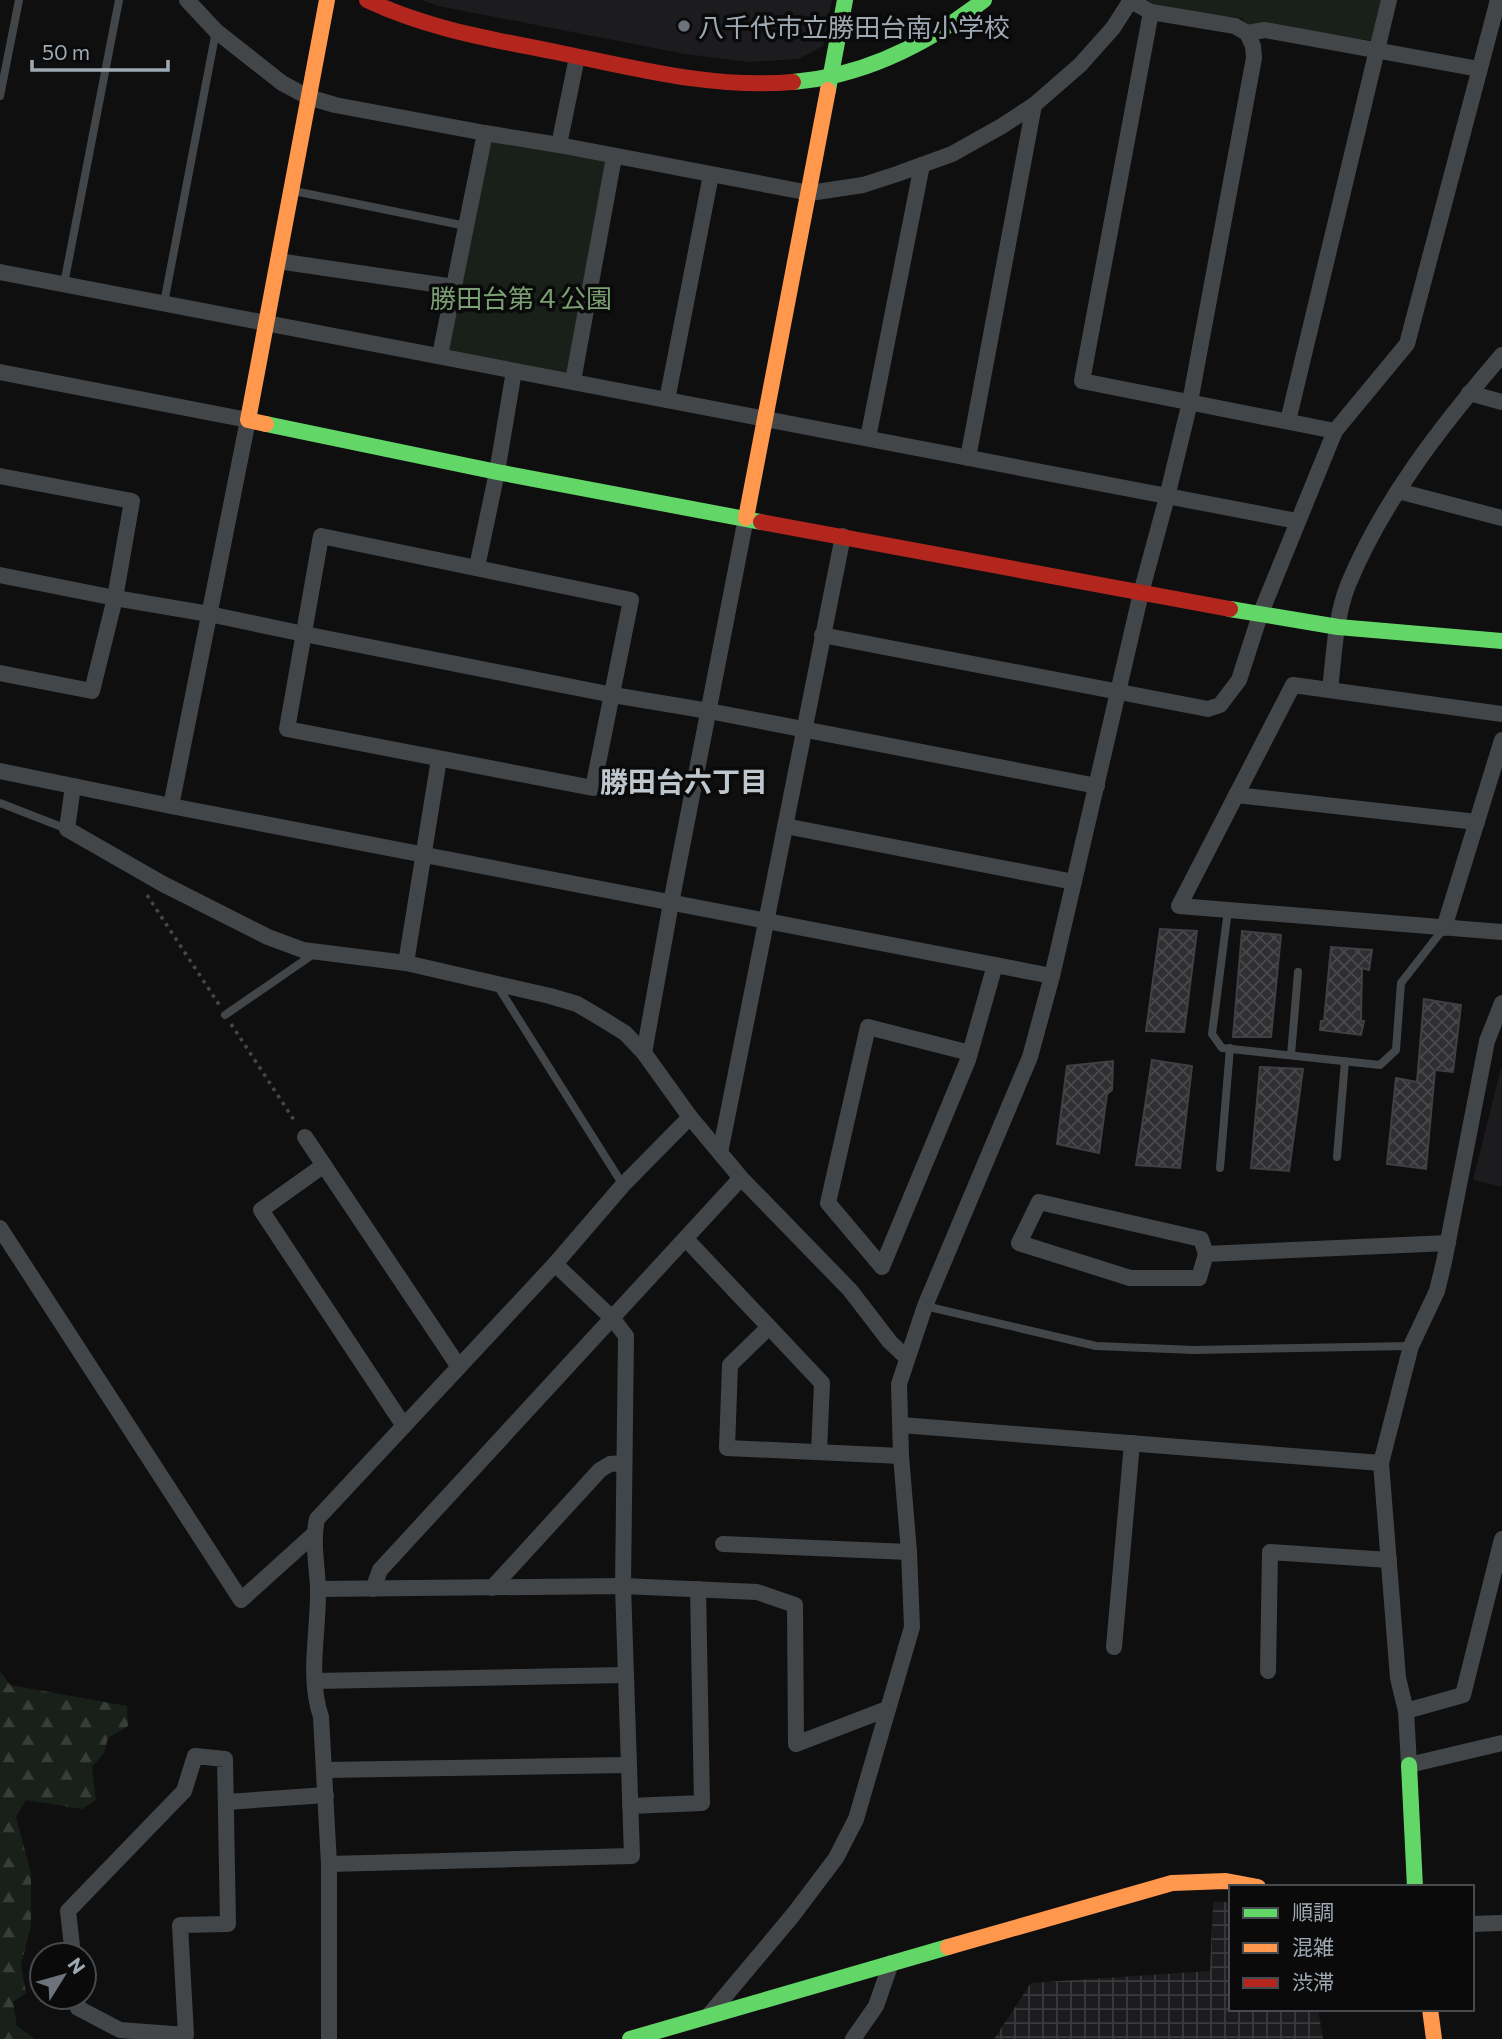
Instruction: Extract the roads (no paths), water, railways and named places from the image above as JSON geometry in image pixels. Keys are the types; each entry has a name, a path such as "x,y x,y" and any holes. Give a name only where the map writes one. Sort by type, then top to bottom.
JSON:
{"street":[{"path":"187,0 216,31 282,83 308,97 335,105 485,134 559,145 810,193 863,185 952,154 977,141 1034,105 1060,83 1098,46 1130,0 1151,12 1234,26 1247,33 1254,46 1254,58 1190,402 1141,593 1052,976 1030,1058 925,1306 898,1384 912,1627 856,1819 836,1858 793,1915 710,2014"},
{"path":"171,806 327,0"},
{"path":"367,0 405,18 430,26 577,57 722,82 770,84 830,75 888,57 950,26 984,0"},
{"path":"644,1053 845,0"},
{"path":"1288,421 1389,0"},
{"path":"822,635 1208,709 1220,705 1240,680 1260,615 1335,431 1407,344 1498,0"},
{"path":"1151,12 1082,381 1335,431"},
{"path":"1247,33 1265,30 1479,69"},
{"path":"559,145 577,57"},
{"path":"968,458 1034,105"},
{"path":"440,355 485,134"},
{"path":"573,381 614,157"},
{"path":"868,438 922,165"},
{"path":"667,400 711,175"},
{"path":"278,261 454,287"},
{"path":"0,272 1297,521"},
{"path":"1330,690 1338,627 1348,586 1392,497 1469,393 1502,355"},
{"path":"477,567 497,472 513,371"},
{"path":"0,372 248,419 497,472 1260,615 1338,627 1502,641"},
{"path":"1469,393 1502,402"},
{"path":"0,476 132,501 115,598 92,691 0,673"},
{"path":"1398,491 1502,518"},
{"path":"321,536 477,567 631,600 593,788 287,729 321,536"},
{"path":"720,1153 843,536"},
{"path":"0,575 1097,786"},
{"path":"1502,714 1293,685 1179,906 1502,932"},
{"path":"1444,928 1502,740"},
{"path":"406,963 439,759"},
{"path":"0,771 424,856 1052,976"},
{"path":"73,786 68,829 163,884 247,927 291,946 317,952 406,963 577,1004 625,1033 644,1053 690,1117 741,1178 850,1290 890,1342 906,1357"},
{"path":"1236,795 1477,822"},
{"path":"785,826 1074,882"},
{"path":"970,1053 868,1027 828,1203 882,1267 968,1060 970,1053 995,965"},
{"path":"1415,1885 1406,1711 1398,1678 1381,1463 1411,1346 1437,1290 1487,1041 1502,1003"},
{"path":"329,2039 329,1864 321,1717 315,1699 318,1589 313,1535 317,1519 555,1264 623,1185 690,1117"},
{"path":"305,1137 459,1367"},
{"path":"324,1165 261,1210 404,1426"},
{"path":"373,1589 380,1570 741,1178"},
{"path":"1039,1202 1201,1239 1206,1254 1199,1278 1130,1278 1018,1243 1039,1202"},
{"path":"0,1228 241,1600 313,1535"},
{"path":"686,1239 822,1383 819,1452"},
{"path":"1206,1254 1448,1243"},
{"path":"329,1864 632,1856 622,1586 626,1336 614,1319 555,1264"},
{"path":"769,1327 730,1364 727,1448 901,1456"},
{"path":"901,1425 1381,1463"},
{"path":"1114,1647 1132,1443"},
{"path":"492,1588 600,1470 610,1464 624,1463"},
{"path":"1406,1711 1463,1695 1502,1539"},
{"path":"723,1544 909,1552"},
{"path":"1268,1671 1270,1552 1389,1560"},
{"path":"318,1589 622,1586 757,1592 795,1605 796,1744 887,1709"},
{"path":"630,1806 702,1803 698,1589"},
{"path":"315,1681 624,1675"},
{"path":"1409,1765 1502,1743"},
{"path":"71,1941 68,1911 184,1791 195,1756 225,1759 228,1924 180,1925 186,2035 120,2030 84,2011"},
{"path":"325,1770 628,1765"},
{"path":"226,1802 326,1795"},
{"path":"630,2039 1172,1883 1226,1881 1247,1885"},
{"path":"1474,1924 1502,1923"},
{"path":"853,2039 876,2006 891,1964"},
{"path":"1430,2011 1434,2039"}],"lane":[{"path":"0,96 19,0"},
{"path":"64,284 119,0"},
{"path":"164,303 216,31"},
{"path":"291,190 466,226"},
{"path":"0,803 68,829"},
{"path":"1228,910 1212,1034 1222,1048 1380,1065 1396,1050 1401,983 1444,928"},
{"path":"225,1015 317,952"},
{"path":"1291,1055 1298,972"},
{"path":"497,985 623,1185"},
{"path":"1220,1168 1230,1048"},
{"path":"1337,1157 1345,1061"},
{"path":"925,1306 1096,1346 1194,1350 1411,1346"}],"place":[{"name":"八千代市立勝田台南小学校","path":"684,26"}],"district":[{"name":"勝田台六丁目","path":"684,781"}],"park label":[{"name":"勝田台第４公園","path":"521,297"}]}
